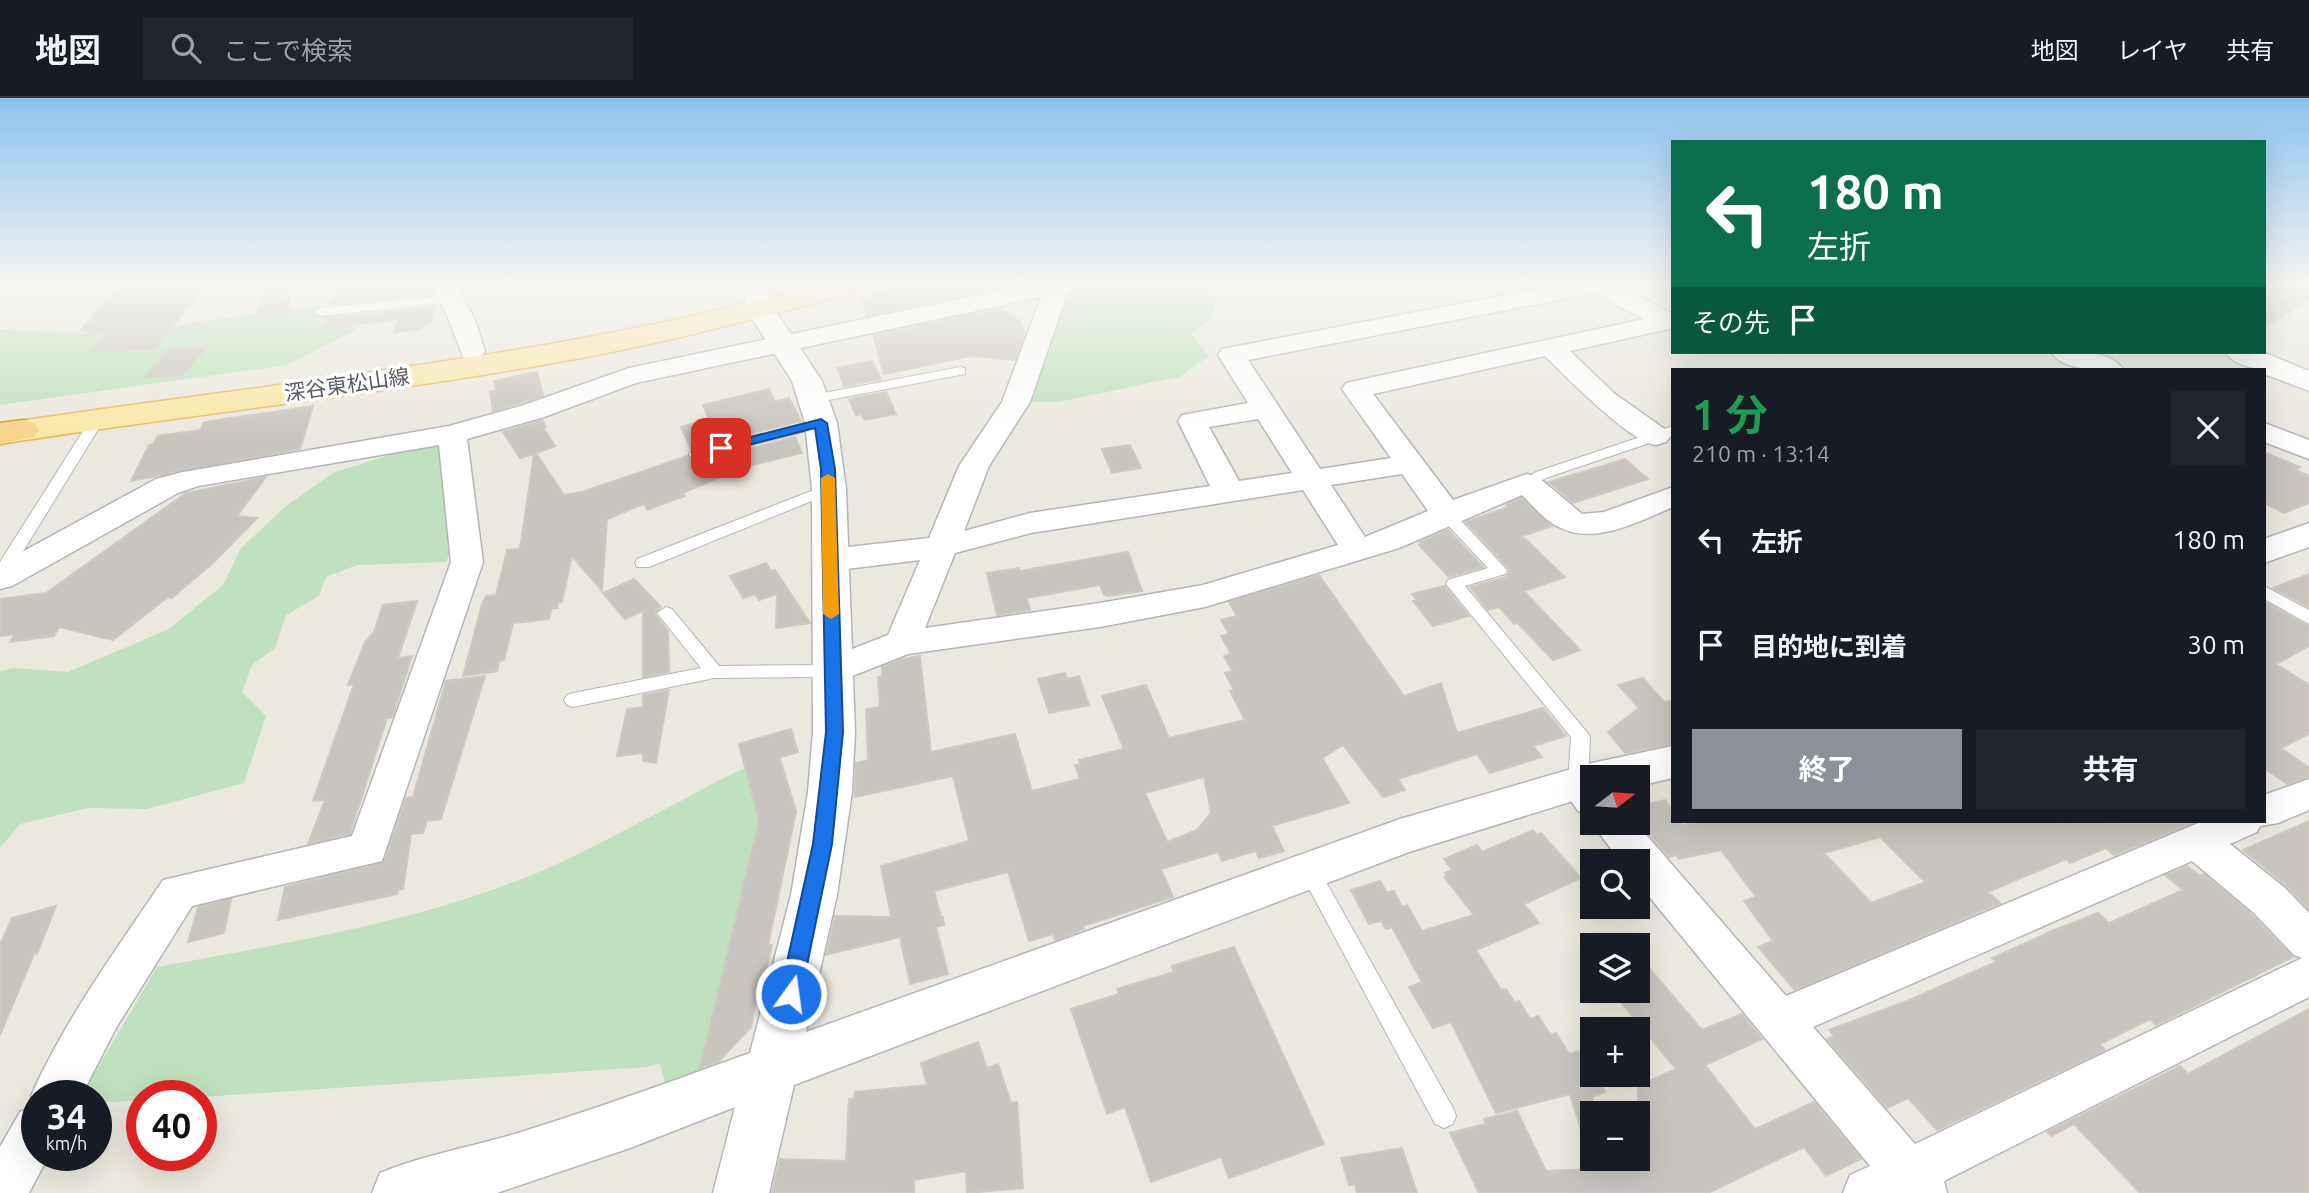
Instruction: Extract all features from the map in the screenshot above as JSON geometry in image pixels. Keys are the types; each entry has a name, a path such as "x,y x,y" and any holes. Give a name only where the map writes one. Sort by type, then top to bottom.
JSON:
{"main road":[{"name":"深谷東松山線","path":"6,428 571,334"},
{"name":"深谷東松山線","path":"6,428 97,420 566,352 627,334"}],"street":[{"path":"467,334 472,351"},
{"path":"741,1193 797,969 823,844 834,732 829,489 817,411 807,381 779,334"},
{"path":"0,576 167,486 194,478 452,434 534,411 629,376 832,334"},
{"path":"902,643 974,466 1016,402 1044,334"},
{"path":"1340,334 1231,355 1357,550"},
{"path":"1448,516 1356,389 1611,334"},
{"path":"1551,347 1605,400 1665,433"},
{"path":"2069,354 2106,368"},
{"path":"2244,354 2309,382"},
{"path":"1229,492 1192,421 1265,409"},
{"path":"2266,433 2309,450"},
{"path":"64,1080 100,1013 178,892 368,849 467,562 452,434"},
{"path":"830,560 940,547 1030,523 1410,464"},
{"path":"832,671 902,643 1100,615 1205,596 1388,541 1486,497 1527,483 1571,521 1583,525 1599,524 1671,497"},
{"path":"2266,551 2309,534"},
{"path":"1650,769 1671,763"},
{"path":"400,1193 520,1159 771,1071 1426,829 1580,788"},
{"path":"2266,811 2309,794"},
{"path":"1779,1020 2238,823"},
{"path":"1622,835 1779,1020 1900,1187 2309,975"},
{"path":"2196,840 2270,901 2309,942"},
{"path":"2,1193 21,1158"}],"lane":[{"path":"696,455 817,411 960,371"},
{"path":"0,576 97,420"},
{"path":"1527,483 1541,475 1665,433"},
{"path":"643,563 829,489"},
{"path":"1448,516 1499,570 1454,584 1581,736 1588,765"},
{"path":"2266,592 2309,618"},
{"path":"667,613 714,672"},
{"path":"573,700 714,672 832,671"},
{"path":"1309,870 1444,1116"}],"green space":[{"path":"0,334 347,334 287,365 0,405"},
{"path":"1050,334 1191,334 1209,356 1179,377 1058,402 1028,402"},
{"path":"414,447 444,447 456,539 446,562 357,565 326,577 319,596 286,615 275,648 252,665 242,692 266,716 244,783 147,809 88,808 20,824 0,848 0,671 13,668 68,672 169,629 224,584 240,549 286,506 333,473"},
{"path":"780,755 797,811 751,1028 717,1065 665,1084 660,1063 647,1067 217,1096 217,1080 126,1080 126,1101 112,1102 112,1080 90,1080 157,967 350,930 491,890 555,865 754,764"}],"building":[{"path":"106,334 166,334 154,349 89,352"},
{"path":"1024,334 1015,360 971,356 884,374 873,335"},
{"path":"206,348 183,375 145,377 169,349"},
{"path":"872,361 881,379 844,386 837,368"},
{"path":"537,372 543,396 493,411 490,392 496,390 494,381"},
{"path":"769,389 775,402 789,398 801,421 691,449 681,427 709,419 703,405"},
{"path":"886,392 896,414 865,420 861,414 856,415 849,399"},
{"path":"313,406 300,449 131,481 149,445 153,444 158,436 200,430 203,423 211,421"},
{"path":"542,420 546,427 543,428 555,446 536,453 564,495 582,492 687,456 697,462 795,437 802,453 744,467 683,493 685,496 647,510 644,504 607,519 602,591 572,556 562,602 558,602 557,608 552,608 549,619 513,623 504,660 499,661 497,671 463,676 482,604 486,596 496,595 507,550 520,549 534,454 520,458 503,432"},
{"path":"1130,445 1141,468 1112,473 1102,449"},
{"path":"2266,453 2300,467 2296,470 2309,476 2309,503 2284,513 2266,504"},
{"path":"1625,459 1648,479 1573,503 1549,482"},
{"path":"266,477 237,516 257,518 214,562 172,598 168,597 113,640 59,627 54,636 10,642 15,634 0,636 0,599 46,593 186,493"},
{"path":"1521,498 1552,526 1522,536 1565,577 1524,591 1580,650 1553,660 1499,607 1488,610 1470,587 1506,577 1510,570 1466,522 1508,507 1506,505"},
{"path":"1448,530 1483,567 1449,577 1419,545 1422,544 1420,542"},
{"path":"1128,552 1142,591 1108,596 1104,595 1100,585 1027,598 1030,610 997,615 987,573 1019,568 1020,571"},
{"path":"766,563 771,571 775,570 810,623 776,628 777,594 759,600 755,594 743,598 730,576"},
{"path":"2309,574 2309,607 2273,588"},
{"path":"1319,575 1404,696 1441,683 1457,733 1543,708 1566,736 1533,746 1542,757 1490,773 1477,754 1398,779 1405,790 1383,797 1343,745 1322,758 1349,803 1272,826 1284,851 1259,858 1256,851 1222,861 1218,852 1161,869 1173,897 1083,926 1084,929 1055,940 1053,934 1029,941 1008,872 934,891 943,917 944,925 936,927 948,974 910,984 900,937 826,955 835,916 891,917 881,866 969,841 953,776 855,797 856,763 868,760 866,709 880,707 878,677 882,676 882,667 902,659 920,656 931,752 1015,734 1032,791 1080,779 1075,765 1081,764 1079,760 1124,749 1102,696 1146,685 1169,738 1245,720 1230,691 1234,690 1225,673 1232,671 1224,656 1231,654 1221,636 1229,634 1221,620 1237,616 1229,602","holes":["1204,777 1211,813 1197,830 1167,842 1145,793"]},
{"path":"634,579 661,607 654,613 668,631 669,672 643,677 643,611 625,619 603,593"},
{"path":"1444,586 1469,616 1433,626 1413,601 1417,600 1412,594"},
{"path":"417,601 398,658 412,656 392,718 387,718 350,834 308,844 325,800 313,801 354,684 348,685 365,642 374,632 383,605"},
{"path":"2266,603 2309,626 2309,646 2276,664 2309,685 2309,734 2281,748 2309,768 2309,777 2287,784 2266,769"},
{"path":"1065,673 1067,679 1079,676 1089,705 1049,713 1038,679"},
{"path":"485,676 441,819 427,821 423,833 411,834 403,889 398,890 397,894 278,920 285,887 384,862 406,798 413,797 446,681"},
{"path":"1643,678 1664,702 1671,700 1671,744 1625,753 1608,732 1639,708 1618,685"},
{"path":"669,690 656,763 643,761 643,753 617,756 627,709 643,707 643,695"},
{"path":"791,729 798,752 779,758 796,812 768,945 772,945 765,974 761,974 751,1027 719,1061 700,1068 759,821 739,744"},
{"path":"1665,800 1671,809 1671,823 1682,825 2191,823 2114,855 2106,848 2070,863 2066,859 1988,892 2000,903 1795,990 1758,947 1773,941 1744,901 1756,897 1721,850 1679,859 1676,855 1669,857 1650,835 1650,803","holes":["1880,837 1925,882 1871,903 1824,853"]},
{"path":"2309,821 2309,909 2287,886 2243,850"},
{"path":"1533,830 1537,835 1541,833 1580,877 1524,904 1539,923 1476,950 1501,990 1506,989 1515,1003 1519,1001 1530,1019 1538,1016 1551,1035 1556,1033 1569,1054 1578,1051 1580,1087 1602,1087 1605,1092 1592,1097 1592,1101 1580,1101 1580,1126 1570,1094 1496,1113 1451,1022 1433,1028 1409,987 1422,982 1392,927 1386,929 1381,921 1369,924 1351,890 1380,881 1387,893 1394,891 1402,907 1407,905 1422,931 1474,915 1444,877 1447,876 1445,873 1452,870 1444,859 1477,845 1482,852"},
{"path":"2187,866 2201,876 2204,874 2253,916 2293,957 2156,1025 2150,1019 2100,1044 2105,1050 1937,1130 1908,1098 1887,1108 1827,1039 1834,1036 1829,1030 1907,1001 1996,962 1992,958 2052,931 2098,913 2109,923 2183,890 2165,875"},
{"path":"231,899 224,933 188,942 198,907"},
{"path":"56,906 0,1035 0,945 12,918"},
{"path":"1234,947 1324,1144 1229,1178 1221,1157 1151,1182 1125,1107 1107,1114 1071,1009 1119,994 1117,989 1174,972 1172,966"},
{"path":"1650,969 1702,1030 1742,1014 1762,1039 1705,1065 1755,1129 1814,1102 1861,1159 1826,1176 1804,1147 1708,1193 1479,1193 1450,1133 1486,1124 1484,1119 1517,1111 1546,1171 1650,1171 1650,1101 1638,1101 1638,1087 1650,1087 1650,1081 1676,1069 1650,1037 1650,1017 1633,1017 1622,1003 1650,1003"},
{"path":"2309,1009 2309,1193 2140,1193 2074,1124 2051,1136 2047,1132 2180,1066 2188,1074"},
{"path":"978,1042 987,1068 998,1064 1011,1103 1017,1102 1023,1188 967,1193 966,1171 914,1180 914,1193 772,1192 780,1159 846,1161 849,1099 854,1098 855,1092 927,1085 921,1063"},
{"path":"1402,1148 1417,1193 1357,1193 1355,1184 1349,1185 1341,1158"}],"slow traffic":[{"path":"828,478 831,614"}],"route":[{"path":"721,448 821,423 828,469 834,732 830,792 814,895 791,994"}]}
